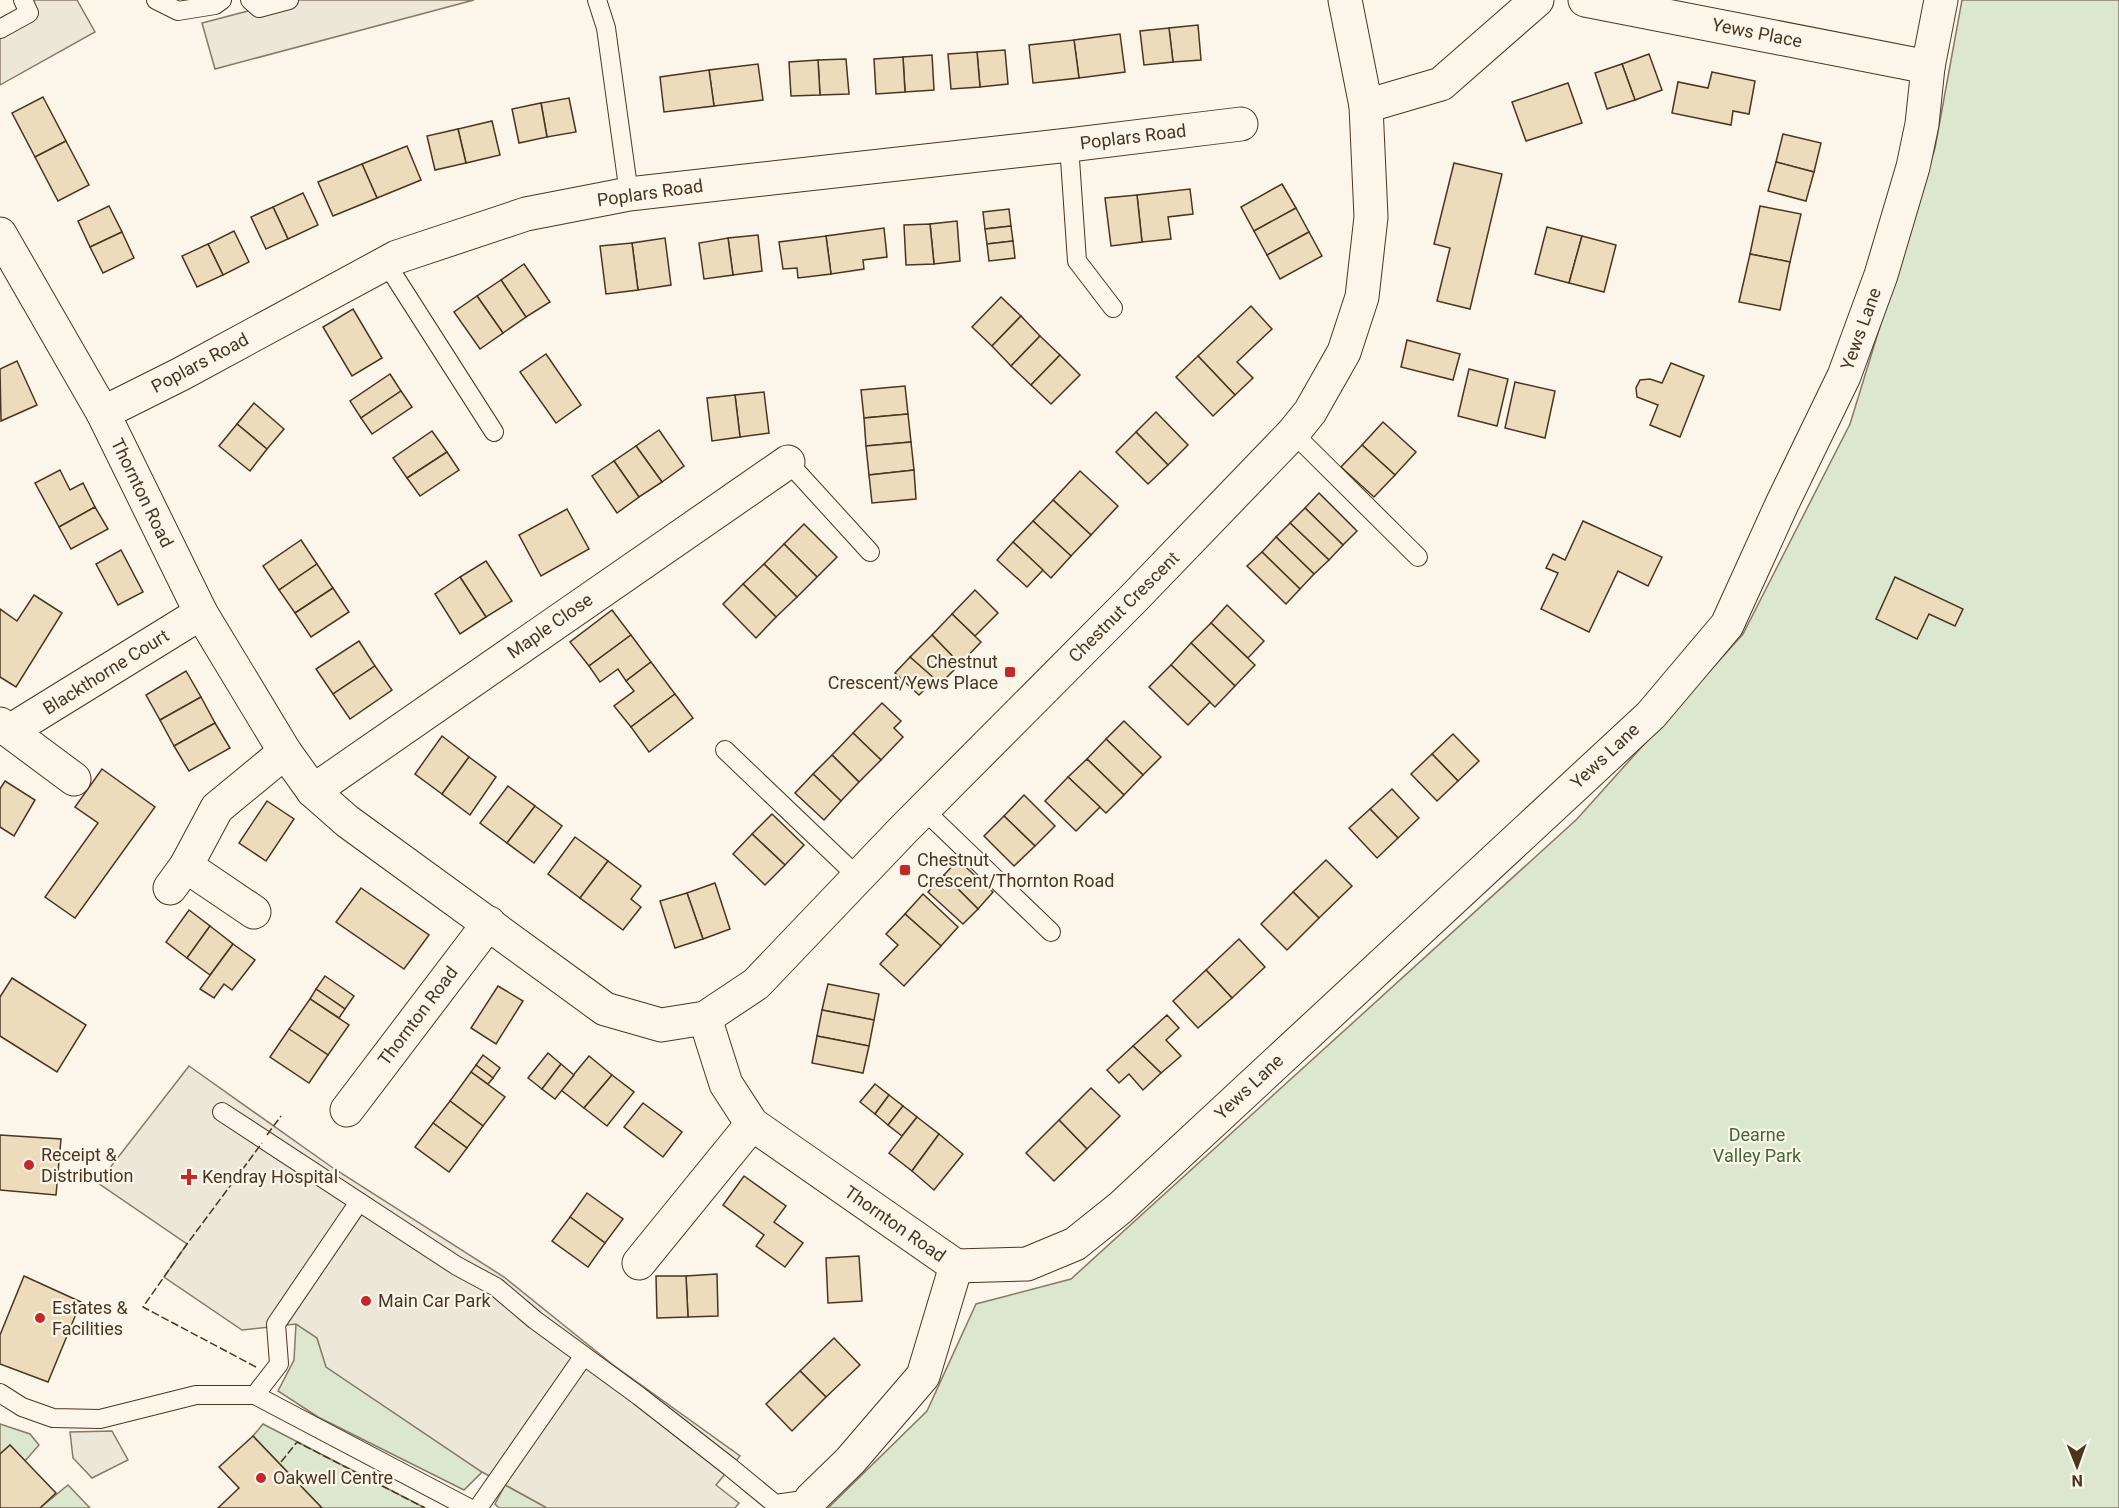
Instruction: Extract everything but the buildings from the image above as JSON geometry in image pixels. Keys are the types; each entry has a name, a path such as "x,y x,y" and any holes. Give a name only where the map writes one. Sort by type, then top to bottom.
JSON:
{"street":[{"name":"Chestnut Crescent","path":"705,1018 756,984 923,809 1133,599 1293,434 1310,412 1344,352 1362,297 1371,217 1366,106 1345,0"},
{"path":"1366,106 1441,84 1537,0"},
{"name":"Yews Place","path":"1585,0 1928,67"},
{"name":"Yews Lane","path":"956,1266 1027,1264 1075,1244 1120,1208 1651,715 1727,625 1844,376 1881,275 1913,167 1941,0"},
{"name":"Poplars Road","path":"103,413 181,374 397,257 526,214 629,194 1242,124"},
{"name":"Thornton Road","path":"0,234 103,413 201,613 285,752 313,791 347,820 604,1009 661,1025 705,1018 726,1084 752,1124 956,1266 922,1376 850,1461 811,1499"},
{"name":"Maple Close","path":"313,791 788,462"},
{"name":"Blackthorne Court","path":"74,779 5,728 201,613"},
{"path":"254,912 178,877 217,808 285,752"},
{"name":"Thornton Road","path":"346,1110 489,923"},
{"path":"639,1263 752,1124"}],"lane":[{"path":"0,29 29,13 23,0"},
{"path":"156,0 178,11 214,5 222,0"},
{"path":"250,0 260,8 289,0"},
{"path":"597,0 606,28 629,194"},
{"path":"1070,145 1077,261 1113,308"},
{"path":"386,263 494,432"},
{"path":"1293,434 1418,557"},
{"path":"788,462 870,552"},
{"path":"725,750 858,877"},
{"path":"923,809 1051,932"},
{"path":"222,1112 457,1266 496,1287 535,1320 639,1396 775,1504 811,1499"},
{"path":"255,1395 279,1364 276,1324 359,1202"},
{"path":"478,1508 583,1357"},
{"path":"0,1394 22,1407 53,1418 100,1419 196,1395 255,1395 469,1508"}],"green space":[{"name":"Dearne Valley Park","path":"1962,0 2119,0 2119,1508 828,1508 927,1411 976,1304 1071,1279 1577,819 1743,634 1850,424 1935,148"},
{"path":"296,1324 317,1338 327,1367 482,1472 464,1490 318,1417 278,1391 294,1360"},
{"path":"0,1424 30,1434 39,1445 25,1461 10,1445 0,1454"},
{"path":"263,1424 425,1508 322,1508 253,1436"},
{"path":"68,1485 90,1508 40,1508"},
{"path":"505,1485 547,1508 499,1508 495,1504"}],"shaded area":[{"path":"23,0 77,0 95,32 0,85 0,19 25,5"},
{"path":"290,0 474,0 215,69 202,23"},
{"name":"Main Car Park","path":"189,1066 333,1168 504,1277 612,1364 740,1456 716,1485 739,1503 735,1508 547,1508 482,1472 326,1367 317,1338 296,1324 242,1330 164,1277 187,1244 98,1183"},
{"path":"112,1431 128,1460 92,1478 73,1458 70,1432"}],"fence":[{"path":"267,1135 281,1116"},
{"path":"256,1367 143,1307 262,1143"},
{"path":"281,1462 297,1442 425,1508"}],"place":[{"name":"Chestnut Crescent/Yews Place","path":"1010,672"},
{"name":"Chestnut Crescent/Thornton Road","path":"905,870"},
{"name":"Receipt & Distribution","path":"29,1165"},
{"name":"Kendray Hospital","path":"189,1177"},
{"name":"Main Car Park","path":"366,1301"},
{"name":"Estates & Facilities","path":"40,1318"},
{"name":"Oakwell Centre","path":"261,1478"}]}
